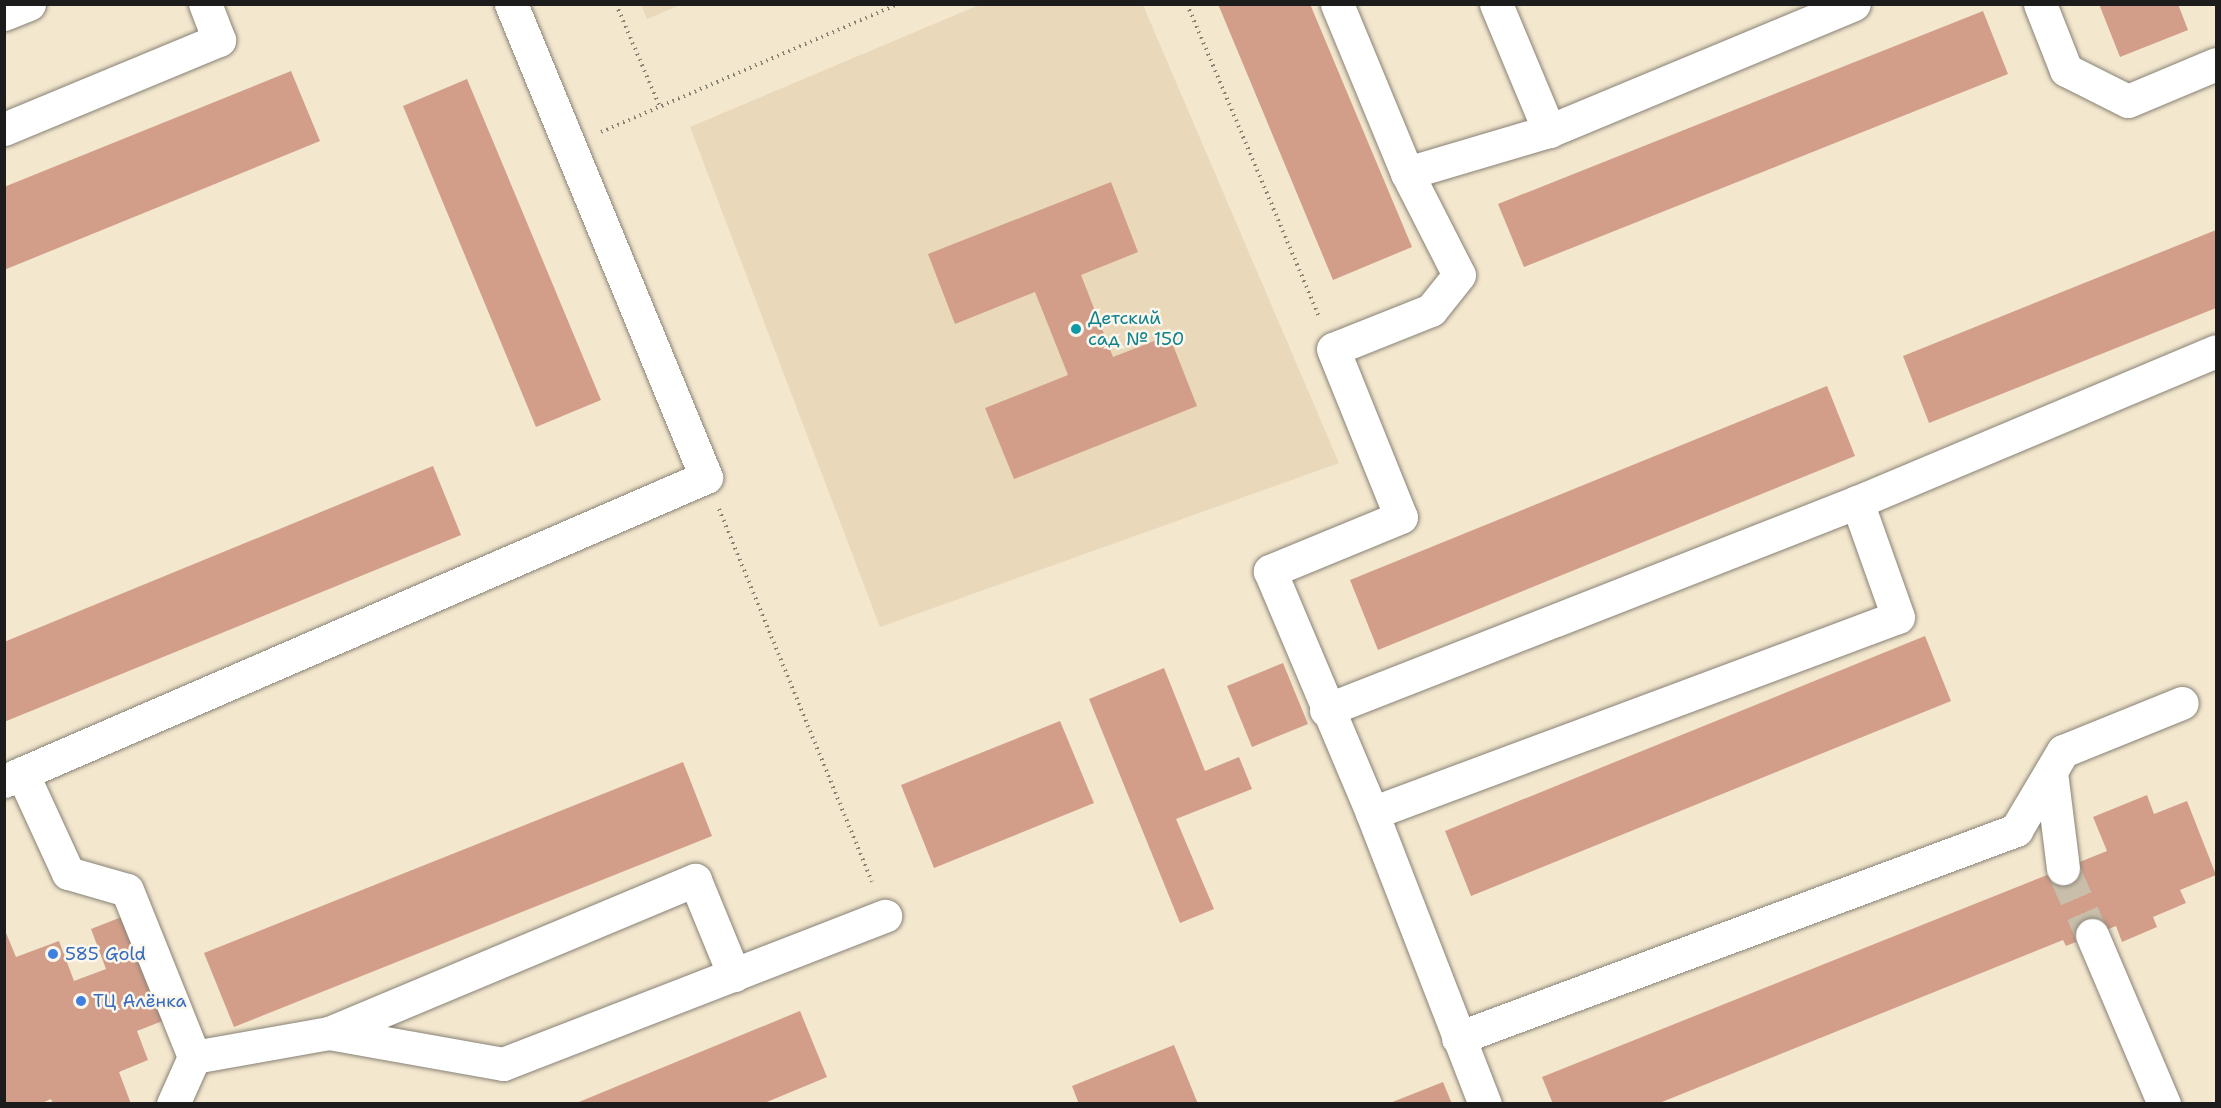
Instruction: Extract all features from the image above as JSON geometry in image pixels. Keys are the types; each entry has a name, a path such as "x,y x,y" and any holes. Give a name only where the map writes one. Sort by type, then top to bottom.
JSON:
{"lane":[{"path":"4,14 29,4"},
{"path":"4,129 219,40 205,4"},
{"path":"173,1104 194,1057 126,891 68,873 14,777 706,477 511,4"},
{"path":"1337,4 1407,173 1459,275 1431,310 1333,349 1401,517 1270,571 1326,710 1372,813 1485,1104"},
{"path":"1496,4 1549,131"},
{"path":"1407,173 1549,131 1854,4"},
{"path":"2040,4 2066,70 2128,100 2217,64"},
{"path":"1326,710 1857,502 2217,351"},
{"path":"1372,813 1898,617 1857,502"},
{"path":"1458,1038 2016,830 2062,752 2182,703"},
{"path":"2050,772 2063,868"},
{"path":"194,1057 329,1033 695,880 734,975"},
{"path":"329,1033 503,1064 885,916"},
{"path":"2092,935 2164,1104"}],"path":[{"path":"616,4 660,107"},
{"path":"569,145 898,4"},
{"path":"1186,4 1333,349"},
{"path":"706,477 885,916"}],"shaded area":[{"path":"641,5 680,5 647,19"},
{"path":"979,5 1143,5 1339,463 880,627 690,127"}],"building":[{"path":"1218,4 1310,4 1412,247 1333,280"},
{"path":"2099,4 2178,4 2188,30 2120,57"},
{"path":"1983,11 2008,74 1524,267 1498,204"},
{"path":"291,71 320,141 4,270 4,187"},
{"path":"467,79 601,400 536,427 403,106"},
{"name":"Детский сад № 150","path":"1111,182 1138,252 1081,275 1113,357 1169,335 1197,406 1014,479 985,408 1068,375 1035,292 955,324 928,254"},
{"path":"2216,230 2216,308 1929,423 1903,356"},
{"path":"1827,386 1855,456 1378,650 1350,580"},
{"path":"433,466 461,535 4,722 4,642"},
{"path":"1925,636 1951,701 1471,896 1445,831"},
{"path":"1283,663 1308,724 1252,747 1227,686"},
{"path":"1164,668 1205,771 1239,757 1252,789 1176,819 1214,909 1180,923 1089,699"},
{"path":"1060,721 1094,803 934,868 901,785"},
{"path":"683,762 712,836 234,1027 204,953"},
{"path":"2147,795 2154,814 2187,801 2216,875 2180,890 2186,903 2153,917 2157,927 2122,942 2116,926 2066,946 2063,940 1657,1104 1553,1104 1542,1077 2107,851 2093,817"},
{"name":"ТЦ Алёнка","path":"124,916 165,1020 137,1031 148,1060 119,1072 131,1104 53,1104 51,1099 40,1104 4,1104 4,928 16,957 59,941 74,981 106,969 91,929"},
{"path":"800,1011 827,1077 762,1104 574,1104"},
{"path":"1174,1045 1198,1104 1079,1104 1072,1086"},
{"path":"1443,1082 1452,1104 1390,1104 1390,1103"}],"tunnel":[{"path":"2063,868 2092,935"}],"place":[{"name":"Детский сад № 150","path":"1076,329"},
{"name":"585 Gold","path":"53,954"},
{"name":"ТЦ Алёнка","path":"81,1001"}]}
